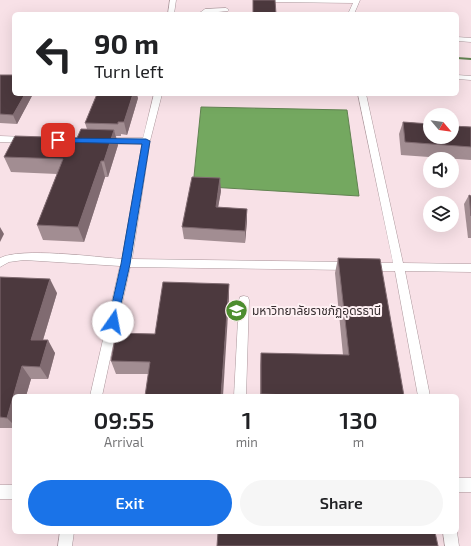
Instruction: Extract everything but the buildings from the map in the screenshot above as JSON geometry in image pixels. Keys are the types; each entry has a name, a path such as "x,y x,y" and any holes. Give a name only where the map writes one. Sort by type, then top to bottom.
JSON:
{"lane":[{"path":"171,12 173,0"},
{"path":"274,0 356,1 352,12"},
{"path":"204,12 226,10"},
{"path":"459,39 471,40"},
{"path":"459,77 471,78"},
{"path":"96,394 126,264 146,141 157,96"},
{"path":"362,96 399,267 424,394"},
{"path":"0,139 38,140"},
{"path":"92,141 146,141"},
{"path":"0,263 7,259 24,256 126,264 471,268"},
{"path":"240,394 244,300"},
{"path":"459,485 471,485"},
{"path":"0,492 12,492"},
{"path":"65,546 67,534"},
{"path":"450,534 452,546"}],"shaded area":[{"path":"201,107 347,110 359,196 193,186"}],"waterway":[{"path":"459,58 471,59"}],"place":[{"name":"มหาวิทยาลัยราชภัฏอุดรธานี","path":"236,310"}],"route":[{"path":"58,140 146,141 126,264 113,322"}]}
